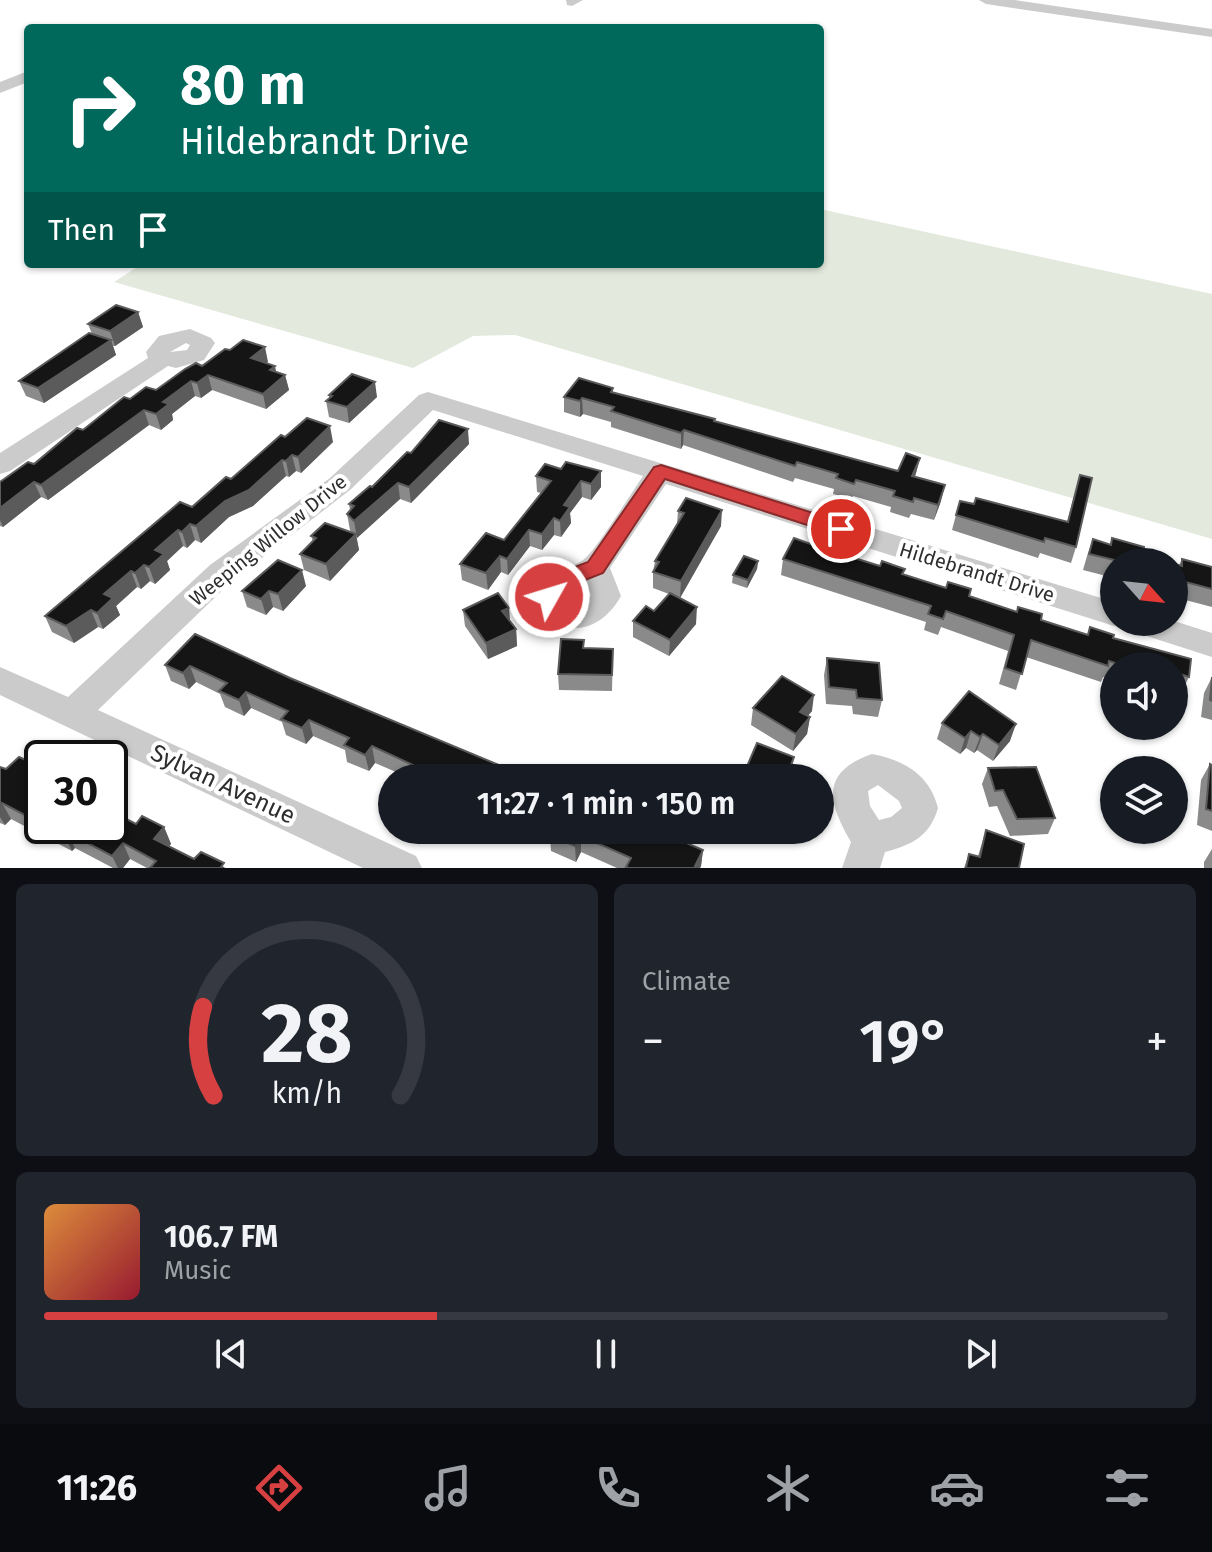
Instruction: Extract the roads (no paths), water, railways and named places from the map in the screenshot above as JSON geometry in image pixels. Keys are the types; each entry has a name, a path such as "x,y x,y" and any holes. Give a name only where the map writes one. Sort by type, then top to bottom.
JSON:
{"street":[{"path":"986,0 1212,33"},
{"path":"0,88 24,78"},
{"path":"0,465 163,359"},
{"name":"Hildebrandt Drive","path":"428,400 1100,610"},
{"name":"Weeping Willow Drive","path":"73,713 221,573 340,484 428,400"},
{"path":"595,567 661,471"},
{"path":"1183,636 1212,645"},
{"name":"Sylvan Avenue","path":"0,680 403,868"}]}
